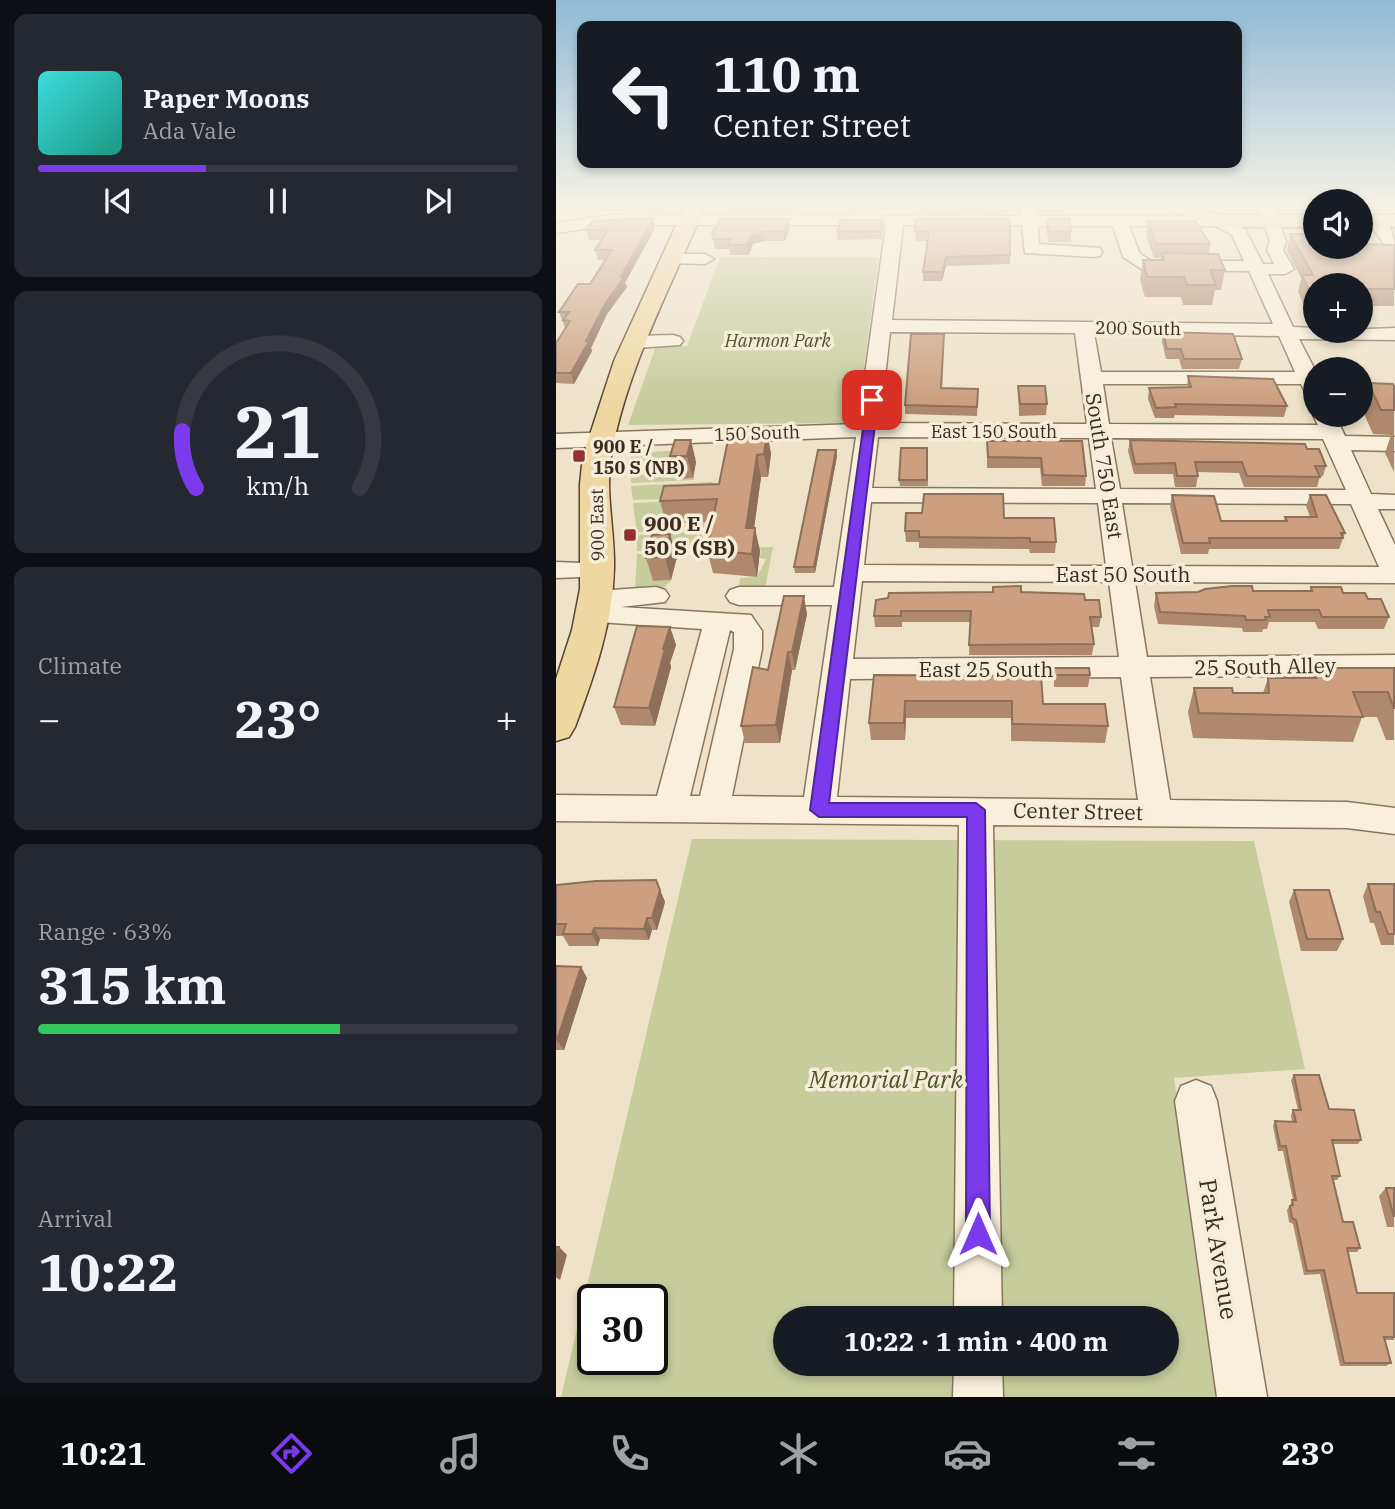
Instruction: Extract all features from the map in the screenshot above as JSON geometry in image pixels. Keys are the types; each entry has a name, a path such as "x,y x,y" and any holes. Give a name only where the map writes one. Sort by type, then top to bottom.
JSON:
{"main road":[{"name":"900 East","path":"556,727 567,671 594,608 598,570 597,465 612,400 666,273"}],"street":[{"path":"819,810 889,273"},
{"path":"1259,273 1303,367"},
{"name":"200 South","path":"882,326 1394,334"},
{"name":"South 750 East","path":"1084,328 1156,813"},
{"path":"636,342 673,341"},
{"path":"1092,379 1303,386"},
{"name":"East 150 South","path":"868,430 1330,430 1394,444"},
{"name":"150 South","path":"556,441 603,438 805,437 868,430"},
{"path":"1330,430 1394,575"},
{"path":"859,495 1360,499 1394,502"},
{"path":"556,569 598,570"},
{"name":"East 50 South","path":"739,596 850,585 1122,575 1394,575"},
{"path":"594,608 656,596"},
{"path":"594,608 741,621 748,631 748,649 713,810"},
{"path":"670,809 718,621"},
{"name":"25 South Alley","path":"1135,667 1394,665"},
{"name":"East 25 South","path":"837,669 1135,667"},
{"name":"Center Street","path":"1347,815 1394,805"},
{"name":"Center Street","path":"556,808 1347,815 1394,821"},
{"path":"976,810 978,1306"},
{"name":"Park Avenue","path":"1196,1101 1242,1397"},
{"path":"978,1376 978,1397"}],"green space":[{"name":"Harmon Park","path":"714,273 877,273 856,423 628,425 656,346 687,346"},
{"path":"685,450 697,458 680,461 677,479 694,477 694,480 631,483 631,453"},
{"path":"713,482 710,497 633,500 631,486"},
{"path":"695,500 668,506 664,525 714,523 705,528 637,532 633,503"},
{"path":"704,531 701,548 637,551 637,535"},
{"path":"773,547 765,589 739,588 740,578 757,577 766,559 760,558 761,550 736,551 736,548"},
{"path":"680,552 679,556 660,557 653,581 672,580 662,589 635,589 637,554"},
{"name":"Memorial Park","path":"692,839 1254,841 1305,1069 1174,1078 1221,1397 561,1397 577,1329 577,1375 668,1375 668,1284 588,1284"}],"building":[{"path":"597,273 623,273 621,277 624,277 605,304 571,373 556,373 556,343 570,321 563,320 569,312 559,312 578,284 590,284"},
{"path":"1146,273 1211,273 1216,285 1187,285 1184,277 1147,277"},
{"path":"1373,273 1394,273 1394,289 1373,289"},
{"path":"1163,332 1233,334 1242,359 1184,359 1181,349 1167,349"},
{"path":"911,334 944,334 941,388 978,389 977,407 905,405"},
{"path":"1188,376 1273,379 1287,406 1175,404 1176,407 1156,408 1149,388 1191,387"},
{"path":"1373,383 1393,384 1394,410 1381,410 1373,393"},
{"path":"1018,386 1045,386 1047,404 1020,404"},
{"path":"767,432 764,454 757,455 746,528 755,528 752,554 707,550 717,499 660,501 664,486 719,484 728,440 750,438 751,433"},
{"path":"675,440 691,440 687,456 670,456"},
{"path":"1130,440 1305,444 1307,449 1319,449 1326,466 1315,466 1320,477 1247,476 1242,462 1195,462 1198,476 1177,476 1175,463 1135,464"},
{"path":"987,441 1082,441 1086,476 1043,475 1041,458 988,457"},
{"path":"901,448 927,448 927,480 899,480"},
{"path":"818,450 836,450 814,567 794,567"},
{"path":"924,494 1003,494 1004,518 1054,518 1056,542 1030,542 1030,538 919,537 919,531 905,531 906,513 922,513"},
{"path":"1172,495 1214,496 1221,521 1287,521 1285,517 1317,517 1310,495 1326,495 1345,533 1341,533 1343,538 1209,538 1210,543 1183,543"},
{"path":"670,534 665,557 646,558 652,535"},
{"path":"1021,586 1021,592 1084,594 1085,600 1099,600 1101,617 1090,617 1094,644 969,645 971,611 901,611 901,616 874,616 876,600 888,598 889,593 993,592 993,587"},
{"path":"1232,586 1252,586 1253,591 1312,591 1311,587 1341,587 1343,593 1365,593 1368,599 1381,599 1389,617 1322,617 1319,610 1268,610 1270,617 1265,617 1266,620 1246,620 1245,616 1160,612 1156,593 1198,592"},
{"path":"784,596 804,596 792,652 788,652 776,725 741,726 753,667 768,670"},
{"path":"637,626 670,627 649,708 614,707"},
{"path":"1054,668 1089,668 1090,675 1054,675"},
{"path":"1313,668 1394,668 1394,709 1388,692 1353,692 1363,717 1199,713 1194,688 1232,688 1233,693 1269,693 1268,678 1316,678"},
{"path":"874,675 1041,676 1043,704 1105,704 1108,726 1012,724 1012,701 905,701 904,723 869,723"},
{"path":"656,880 660,890 652,918 647,918 644,929 594,928 592,934 563,934 566,924 556,924 556,885"},
{"path":"1368,884 1394,884 1394,934 1388,934 1380,912 1376,912"},
{"path":"1294,890 1329,890 1343,939 1307,939"},
{"path":"556,966 581,967 557,1040 556,1039"},
{"path":"1294,1075 1319,1075 1329,1109 1354,1110 1361,1140 1332,1140 1340,1176 1332,1176 1343,1222 1353,1222 1360,1248 1347,1248 1357,1293 1394,1293 1394,1337 1384,1337 1391,1363 1344,1363 1324,1270 1307,1271 1296,1220 1292,1218 1290,1206 1293,1205 1292,1200 1296,1200 1286,1146 1280,1146 1275,1121 1296,1122 1293,1110 1301,1110"},
{"path":"1386,1188 1394,1188 1394,1217"}],"place":[{"name":"900 E / 150 S (NB)","path":"579,456"},
{"name":"900 E / 50 S (SB)","path":"630,535"}],"route":[{"path":"872,400 852,573 819,810 976,810 978,1234"}]}
